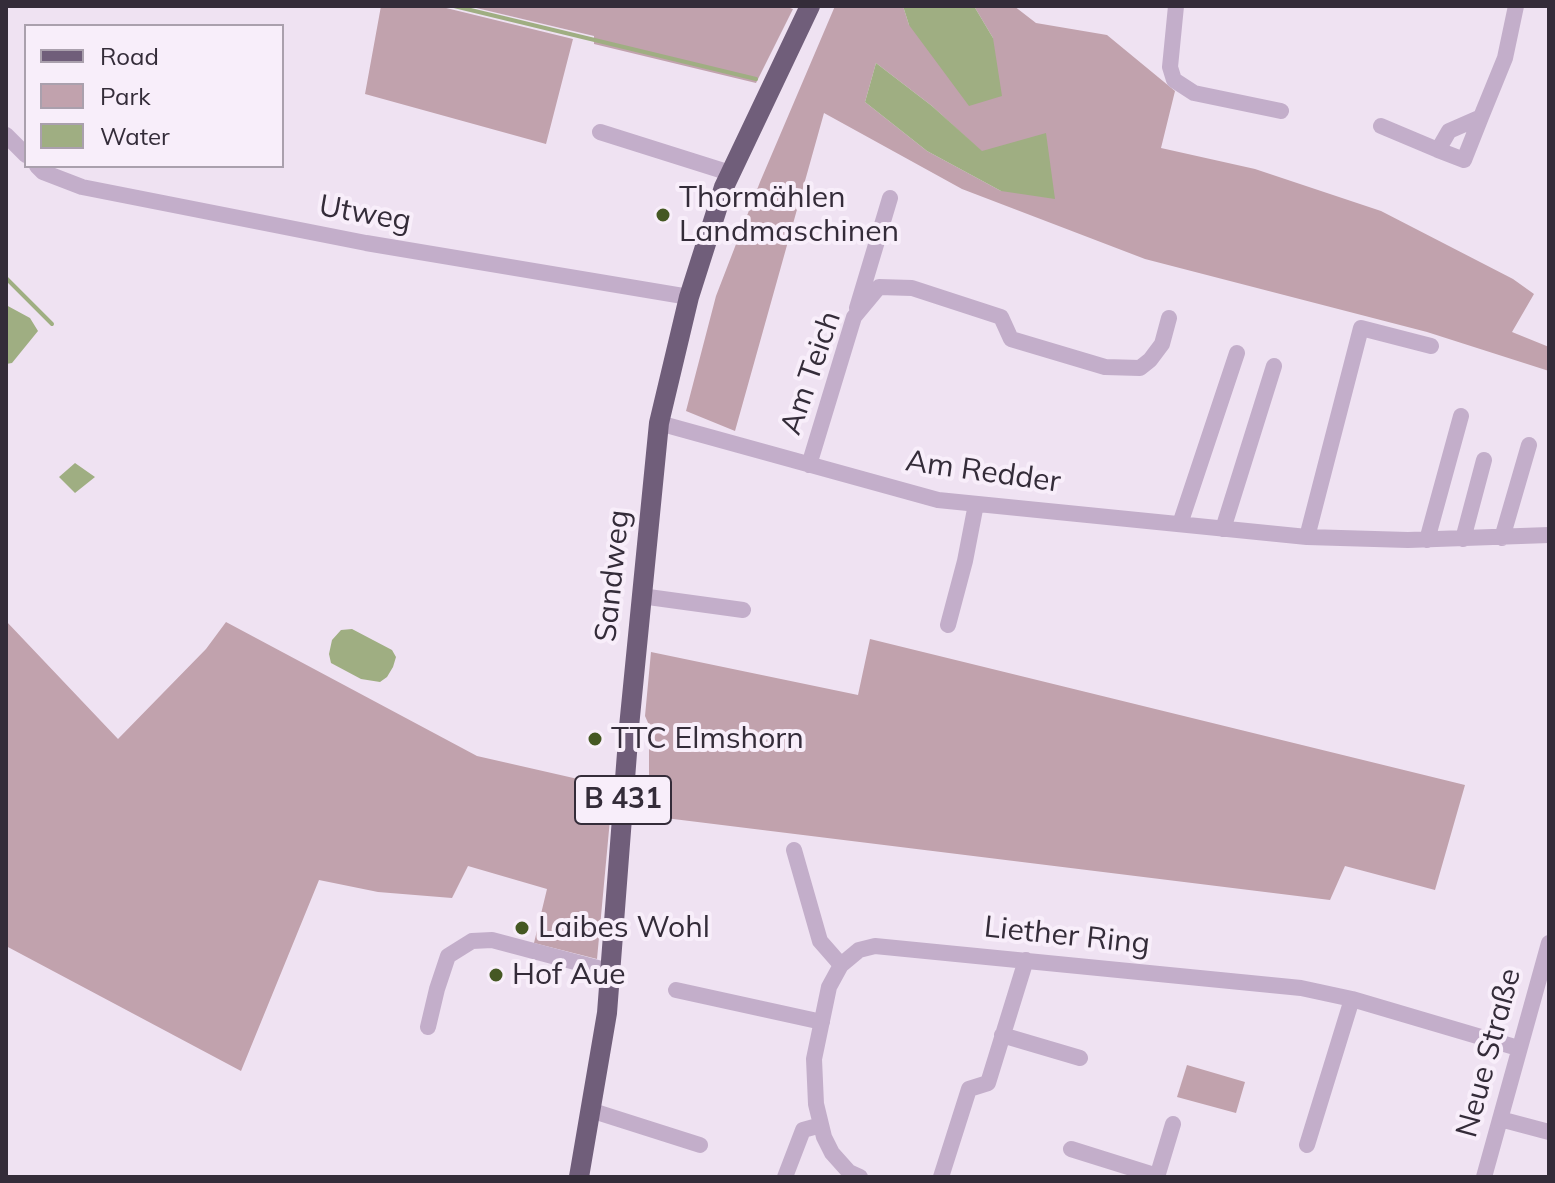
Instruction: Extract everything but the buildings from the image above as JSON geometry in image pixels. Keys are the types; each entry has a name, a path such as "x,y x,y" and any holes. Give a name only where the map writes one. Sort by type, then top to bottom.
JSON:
{"main road":[{"name":"Sandweg","path":"579,1177 607,1013 641,596 659,423 689,297 730,173 810,6"}],"street":[{"path":"1176,6 1170,67 1174,80 1194,93 1281,111"},
{"path":"1381,126 1464,160 1505,58 1516,6"},
{"path":"1438,150 1449,131 1481,117"},
{"path":"600,132 730,173"},
{"path":"6,135 24,153"},
{"name":"Utweg","path":"39,168 82,187 366,243 689,297"},
{"path":"854,317 890,198"},
{"name":"Am Teich","path":"809,465 854,317 879,287 912,288 1001,317 1011,339 1105,367 1140,368 1162,344 1169,318"},
{"path":"1307,537 1361,328 1431,346"},
{"path":"1180,524 1237,353"},
{"path":"1223,529 1274,366"},
{"path":"1427,540 1461,416"},
{"name":"Am Redder","path":"659,423 938,500 1307,537 1427,540 1549,535"},
{"path":"1502,538 1529,445"},
{"path":"1463,539 1484,460"},
{"path":"948,625 976,504"},
{"path":"641,596 743,610"},
{"path":"794,850 820,941 841,965 829,987 814,1059 813,1082 821,1125 832,1153 849,1172 860,1177"},
{"path":"428,1027 448,956 472,941 492,940 609,971"},
{"name":"Neue Straße","path":"1484,1177 1549,943"},
{"name":"Liether Ring","path":"841,965 859,950 875,946 1301,988 1352,999 1518,1048"},
{"path":"941,1177 969,1089 988,1083 1026,960"},
{"path":"676,990 822,1022"},
{"path":"1307,1145 1352,999"},
{"path":"1002,1035 1080,1058"},
{"path":"590,1110 700,1145"},
{"path":"1500,1119 1549,1132"},
{"path":"1071,1149 1157,1176 1173,1124"},
{"path":"785,1177 803,1130 821,1125"}],"green space":[{"path":"381,6 438,6 573,39 546,144 365,94"},
{"path":"468,6 784,6 793,9 756,83 594,44 594,36"},
{"path":"835,6 903,6 909,25 993,38 974,6 1014,6 1036,23 1107,35 1175,91 1161,148 1255,169 1381,211 1513,279 1534,294 1512,332 1549,347 1549,371 1427,332 1145,259 962,189 824,113 735,431 686,411 716,296 760,182","holes":["876,63 932,106 982,152 1046,134 1001,191 927,151 865,102"]},
{"path":"6,621 118,739 206,649 226,622 477,756 613,787 597,959 534,943 547,889 468,866 452,898 378,892 319,880 241,1071 6,946"},
{"path":"870,639 1465,785 1435,890 1345,866 1330,900 649,816 649,725 645,716 651,652 858,695"},
{"path":"1187,1065 1245,1082 1236,1113 1177,1097"}],"water":[{"path":"903,6 974,6 993,38 1002,96 969,106 909,25"},
{"path":"876,63 932,106 982,151 1046,133 1055,199 1001,191 927,151 865,102"},
{"path":"6,305 30,318 38,331 12,363 6,364"},
{"path":"75,463 95,477 75,493 59,477"},
{"path":"352,629 392,650 396,657 387,677 380,682 361,679 331,663 332,640 341,630"}],"waterway":[{"path":"454,6 756,79"},
{"path":"6,278 52,324"}],"place":[{"name":"Thormählen Landmaschinen","path":"663,215"},
{"name":"TTC Elmshorn","path":"595,739"},
{"name":"Laibes Wohl","path":"522,928"},
{"name":"Hof Aue","path":"496,975"}]}
